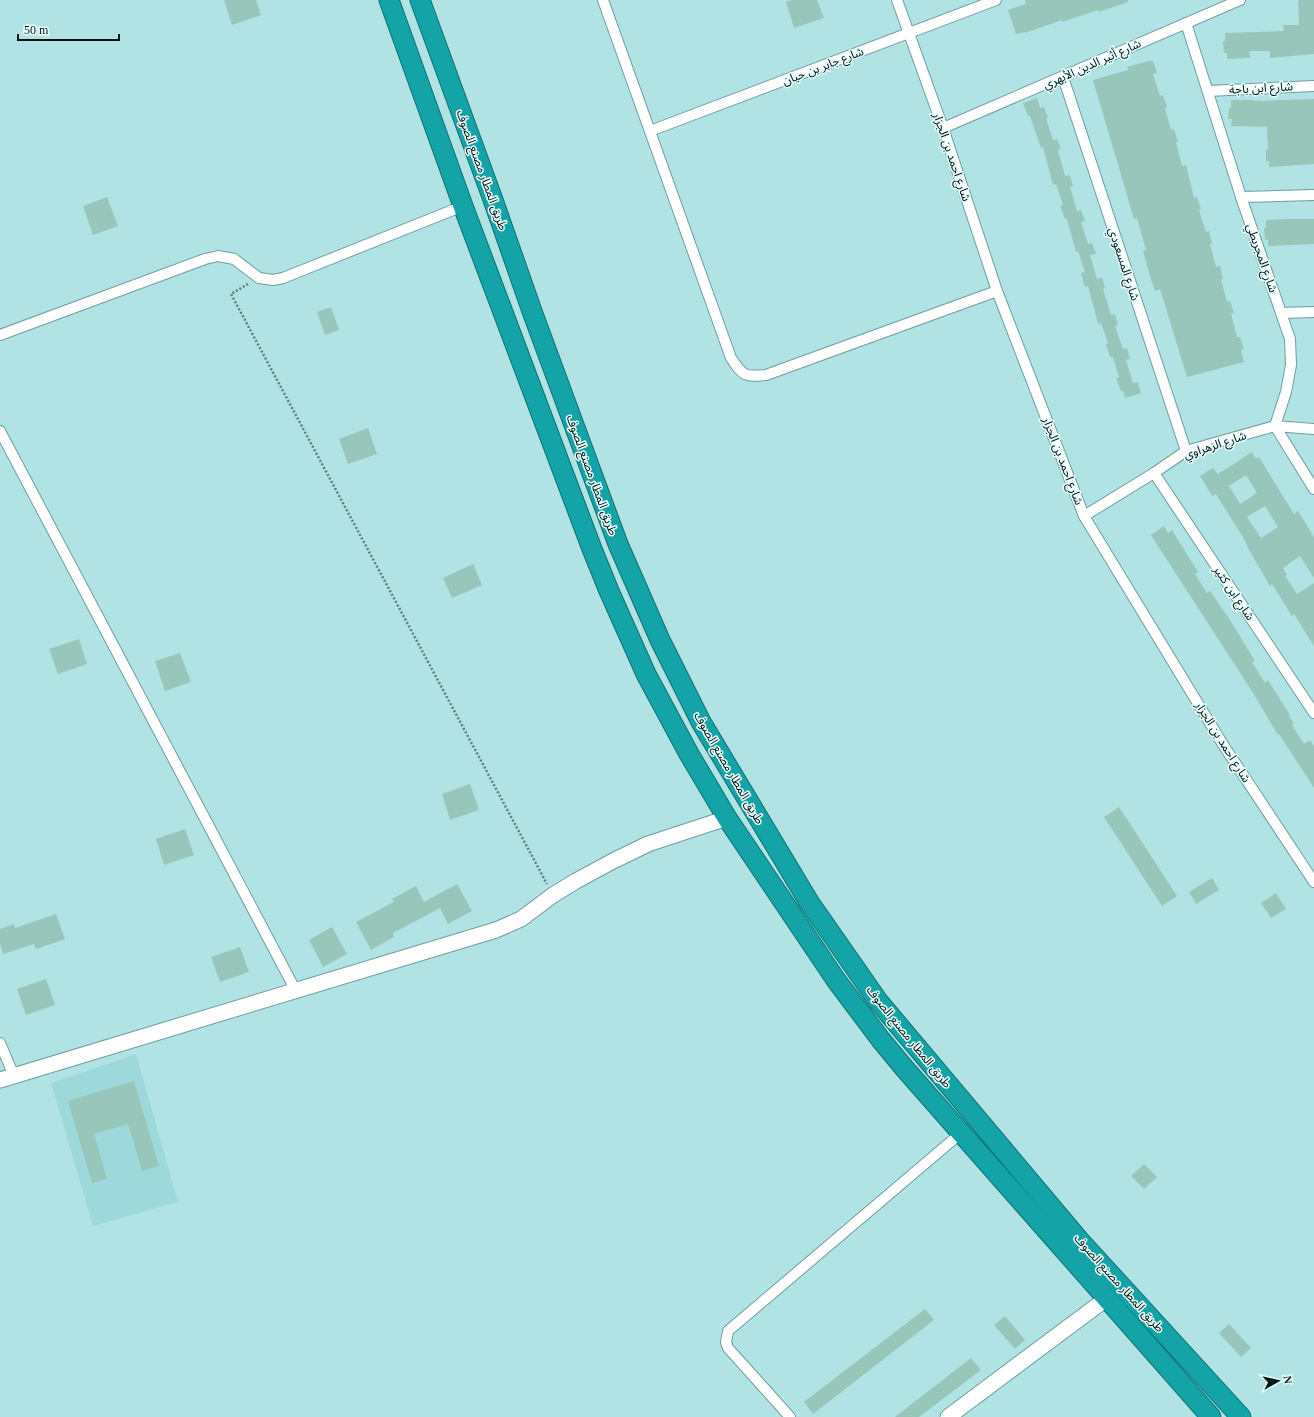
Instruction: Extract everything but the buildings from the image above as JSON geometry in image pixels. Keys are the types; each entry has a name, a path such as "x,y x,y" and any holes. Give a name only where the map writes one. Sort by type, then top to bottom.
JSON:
{"highway":[{"name":"طريق المطار مصنع الصوف","path":"389,0 463,206 592,549 612,598 646,674 667,714 727,818 857,1011 1066,1254 1211,1417"},
{"name":"طريق المطار مصنع الصوف","path":"420,0 533,314 618,544 660,640 701,722 809,902 878,1002 1080,1241 1241,1417"},
{"path":"1066,1254 1080,1241"}],"street":[{"path":"603,0 731,358 738,369 744,374 750,376 766,375 997,291"},
{"name":"شارع احمد بن الجزار","path":"897,0 943,128 997,291 1084,516 1222,743 1314,882"},
{"name":"شارع جابر بن حيان","path":"650,131 996,0"},
{"name":"شارع أثير الدين الأبهري","path":"943,128 1240,0"},
{"name":"شارع المجريطي","path":"1186,22 1241,197 1290,339 1291,365 1286,392 1275,426"},
{"name":"شارع المسعودي","path":"1063,77 1186,451"},
{"name":"شارع ابن باجة","path":"1208,91 1314,86"},
{"path":"1241,197 1314,195"},
{"path":"0,336 205,259 218,256 234,259 259,278 273,280 284,278 463,206"},
{"path":"1281,313 1314,312"},
{"path":"1275,426 1314,489"},
{"name":"شارع الزهراوي","path":"1084,516 1154,473 1186,451 1275,426 1314,429"},
{"path":"0,431 296,991"},
{"name":"شارع ابن كثير","path":"1154,473 1314,713"},
{"path":"0,1043 7,1078 496,930 521,919 552,895 588,874 648,844 727,818"},
{"path":"790,1417 728,1348 726,1342 728,1331 961,1133"},
{"path":"948,1417 1106,1299"}],"path":[{"path":"259,278 231,294 552,895"}],"shaded area":[{"path":"136,1054 178,1202 93,1226 51,1083"}]}
